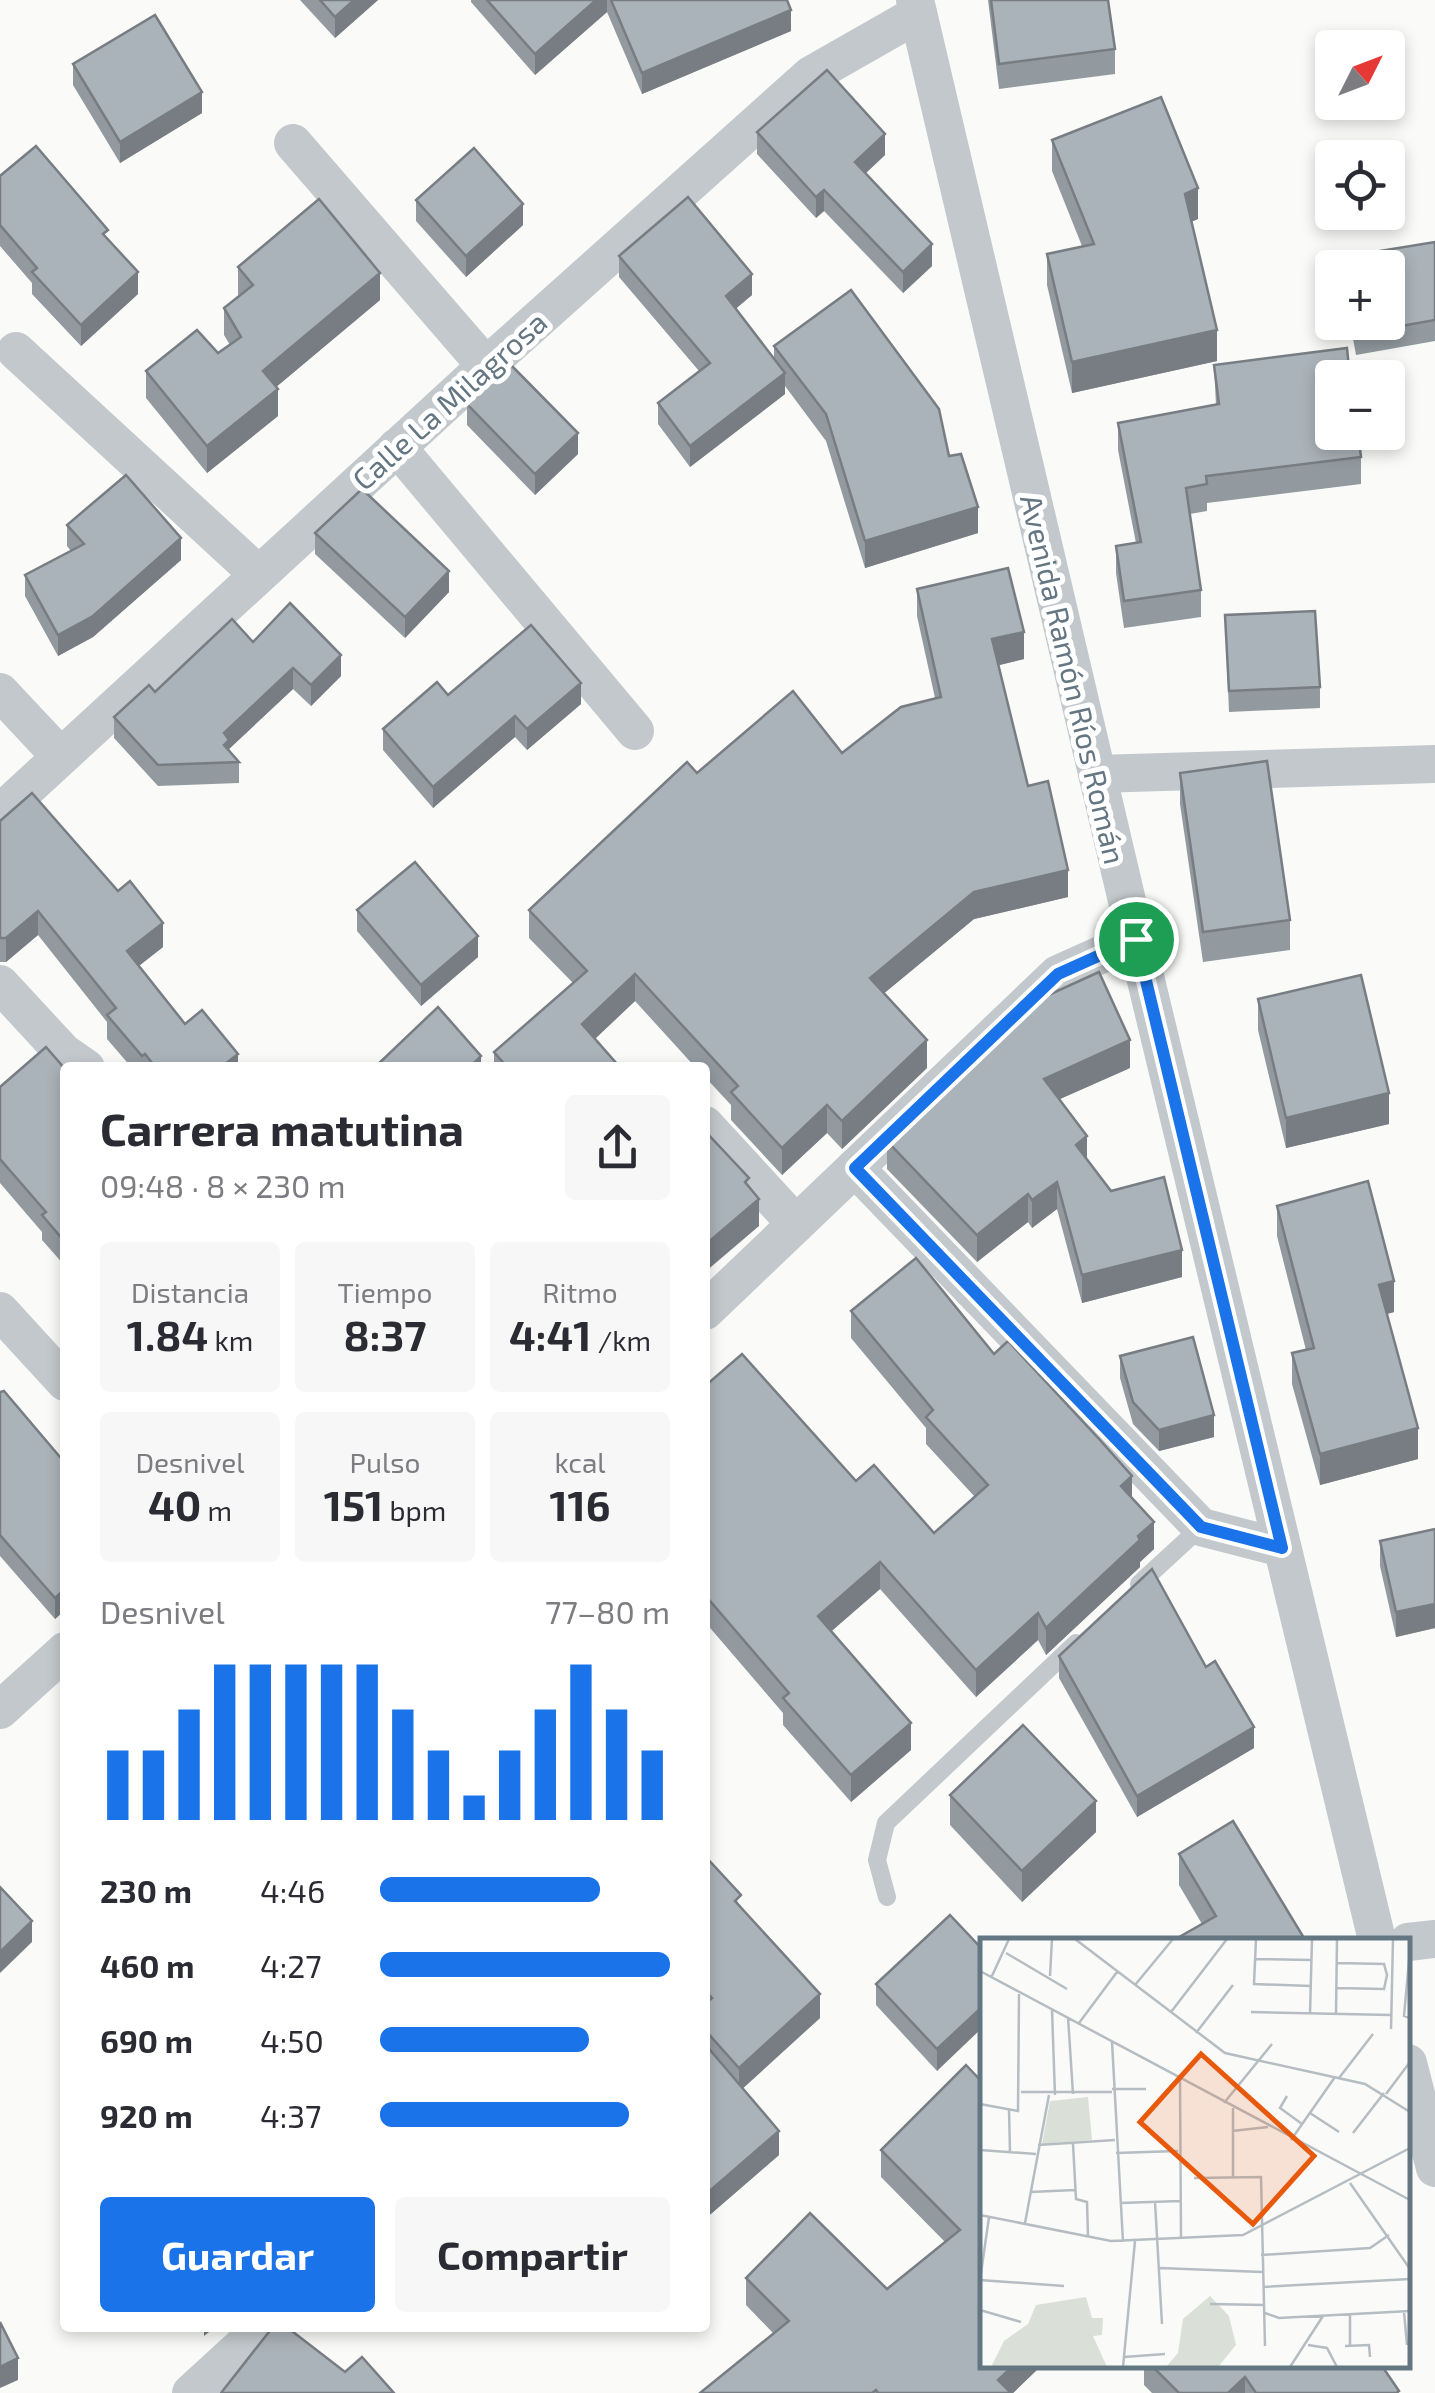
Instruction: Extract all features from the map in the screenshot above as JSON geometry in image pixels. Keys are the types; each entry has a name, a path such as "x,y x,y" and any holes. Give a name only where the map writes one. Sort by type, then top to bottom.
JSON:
{"street":[{"name":"Calle La Milagrosa","path":"0,813 486,366 812,76 916,7"},
{"name":"Avenida Ramón Ríos Román","path":"916,7 1377,1938"},
{"path":"293,143 486,366"},
{"path":"16,350 258,574"},
{"path":"397,447 635,731"},
{"path":"0,692 60,756"},
{"path":"1097,774 1435,764"},
{"path":"710,1306 1058,974 1136,939"},
{"path":"0,984 63,1052 77,1062"},
{"path":"710,1130 796,1224"},
{"path":"855,1168 1201,1527 1282,1548"},
{"path":"0,1312 60,1377"},
{"path":"0,1710 60,1656"},
{"path":"1410,1942 1435,1938"},
{"path":"1410,2070 1435,2168"},
{"path":"191,2393 258,2332"}],"lane":[{"path":"1130,1593 1201,1527"},
{"path":"887,1898 877,1860 886,1823 1088,1632"}],"building":[{"path":"320,0 354,0 335,17"},
{"path":"487,0 596,0 535,54"},
{"path":"611,0 787,0 791,10 642,73"},
{"path":"991,0 1108,0 1115,49 999,64"},
{"path":"155,15 202,92 120,142 73,64"},
{"path":"827,70 885,134 855,162 932,244 903,272 824,190 816,197 757,132"},
{"path":"1161,97 1198,188 1185,194 1217,330 1072,362 1047,254 1094,244 1052,140"},
{"path":"36,146 108,230 103,234 138,272 81,325 32,272 37,268 0,225 0,176"},
{"path":"474,148 523,204 466,256 416,200"},
{"path":"688,197 752,274 726,296 785,373 690,446 658,403 710,363 619,256"},
{"path":"319,199 380,273 263,371 278,389 207,446 146,371 197,330 218,353 241,337 224,308 253,285 238,267"},
{"path":"1435,242 1435,320 1405,325 1405,250 1386,250"},
{"path":"851,290 939,409 949,456 961,454 978,507 865,541 826,414 774,346"},
{"path":"1347,348 1348,360 1315,360 1315,450 1360,450 1361,457 1206,476 1207,484 1186,488 1201,590 1124,601 1116,546 1141,542 1118,423 1219,404 1214,365"},
{"path":"509,363 578,433 535,474 467,404"},
{"path":"126,475 181,538 93,616 58,635 25,575 84,544 67,525"},
{"path":"362,489 449,571 405,617 315,533"},
{"path":"1008,568 1024,632 992,639 1028,786 1048,781 1068,870 974,892 870,978 927,1040 842,1121 827,1105 782,1148 731,1092 738,1086 635,974 582,1024 615,1062 503,1062 494,1052 587,971 529,910 687,762 697,773 793,691 842,753 901,707 941,697 917,589"},
{"path":"290,603 341,655 311,685 293,668 224,733 229,740 224,745 239,762 158,765 114,717 149,685 155,692 232,619 253,642"},
{"path":"1315,611 1320,687 1229,691 1225,615"},
{"path":"531,625 581,683 527,729 515,716 433,787 383,729 437,682 448,695"},
{"path":"1267,761 1290,920 1203,932 1180,773"},
{"path":"32,793 118,891 130,881 163,923 127,951 185,1024 202,1010 238,1054 228,1062 151,1062 107,1015 116,1008 38,911 6,938 0,938 0,821"},
{"path":"415,862 478,936 421,985 357,910"},
{"path":"1099,972 1130,1040 1044,1079 1087,1136 1076,1145 1111,1191 1164,1177 1182,1250 1082,1275 1057,1182 1032,1200 1028,1194 977,1235 887,1141 1033,1002"},
{"path":"1361,975 1389,1093 1286,1118 1258,999"},
{"path":"438,1007 481,1056 475,1062 380,1062"},
{"path":"46,1047 60,1063 60,1236 42,1215 46,1212 0,1159 0,1087"},
{"path":"710,1136 749,1178 745,1182 759,1199 710,1241"},
{"path":"1368,1181 1394,1281 1379,1285 1418,1428 1320,1454 1292,1353 1314,1348 1277,1206"},
{"path":"916,1258 994,1354 1008,1341 1100,1440 1132,1476 1121,1486 1154,1522 1138,1536 1140,1540 1046,1628 1038,1613 976,1670 880,1562 818,1616 911,1723 851,1775 783,1698 789,1693 710,1601 710,1382 742,1354 856,1481 874,1465 934,1533 988,1485 926,1417 933,1410 851,1311"},
{"path":"1193,1337 1214,1415 1159,1430 1133,1402 1120,1356"},
{"path":"4,1391 60,1457 60,1594 55,1598 0,1535 0,1392"},
{"path":"1435,1529 1435,1604 1396,1612 1380,1541"},
{"path":"1152,1569 1206,1667 1215,1661 1254,1727 1137,1796 1059,1656"},
{"path":"1023,1725 1096,1801 1022,1871 950,1795"},
{"path":"1233,1821 1304,1938 1178,1938 1216,1916 1179,1854"},
{"path":"710,1861 741,1895 735,1901 820,1994 739,2068 710,2036"},
{"path":"0,1887 32,1921 0,1952"},
{"path":"950,1915 980,1947 980,2009 937,2049 876,1984"},
{"path":"710,2050 779,2131 710,2191"},
{"path":"966,2065 980,2080 980,2368 1011,2368 998,2380 1011,2393 876,2390 700,2393 789,2321 746,2278 810,2213 887,2289 960,2230 881,2150"},
{"path":"0,2322 18,2358 0,2367"},
{"path":"269,2332 293,2332 345,2372 362,2357 394,2393 221,2393"},
{"path":"1154,2368 1383,2368 1399,2391 1256,2393 1245,2377 1228,2393 1179,2393"}],"route":[{"path":"1136,939 1256,1442 1282,1548 1201,1527 855,1168 1058,974 1136,939"}]}
